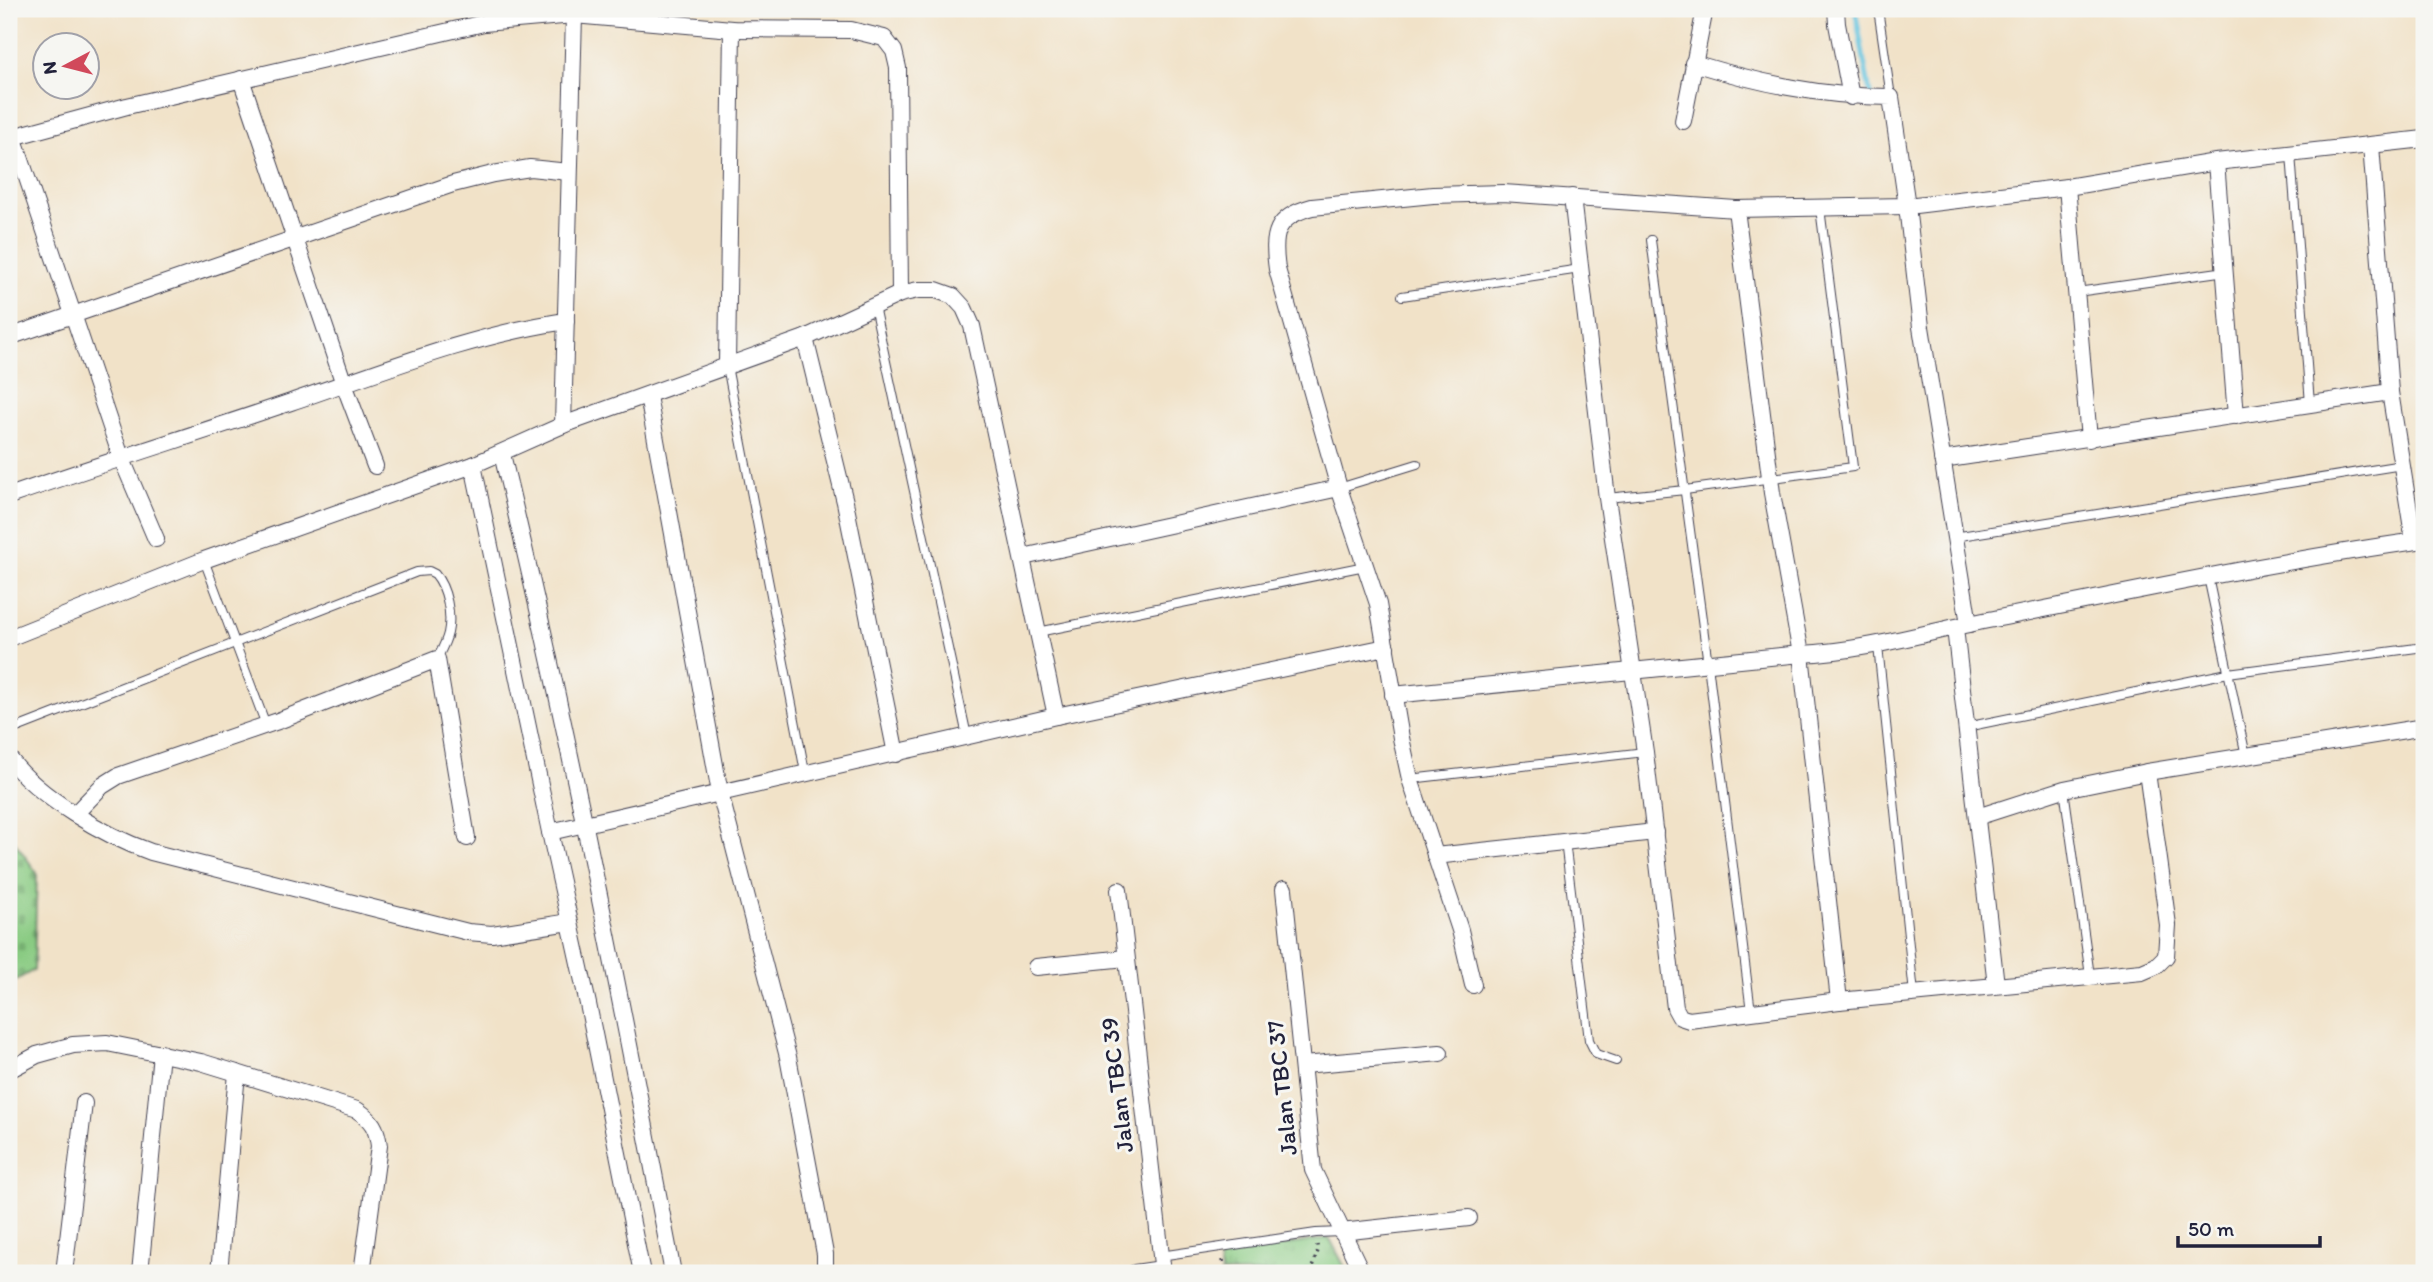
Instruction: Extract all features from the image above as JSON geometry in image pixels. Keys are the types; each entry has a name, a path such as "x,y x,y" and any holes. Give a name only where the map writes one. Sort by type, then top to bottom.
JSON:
{"street":[{"path":"1683,121 1705,9"},
{"path":"1836,9 1851,97"},
{"path":"563,425 574,15"},
{"path":"156,539 121,457 11,137 241,79 484,23 574,15 732,29 851,30 884,38 894,51 898,68 900,294"},
{"path":"727,365 732,29"},
{"path":"1693,63 1795,90 1851,97 1891,97 1921,327 1954,537 1962,626 1966,727 1996,985"},
{"path":"241,79 344,384 375,466"},
{"path":"1473,985 1460,930 1410,779 1378,604 1339,488 1277,269 1274,250 1281,222 1295,211 1312,207 1433,195 1503,193 1736,209 1907,206 2067,187 2216,162 2424,139"},
{"path":"1393,695 1801,654 1837,653 2208,577 2419,540 2402,465 2390,392 2371,145"},
{"path":"2216,162 2236,416"},
{"path":"9,337 453,184 530,168 569,172"},
{"path":"2067,187 2089,439"},
{"path":"1572,197 1607,498 1645,752 1675,1008 1680,1017 1689,1020 1839,1001 2143,972 2156,966 2166,956 2168,925 2147,772"},
{"path":"1736,209 1770,479 1801,654 1839,1001"},
{"path":"9,638 204,560 473,465 563,425 806,338 900,294 918,289 936,290 953,296 964,307 972,326 1056,716"},
{"path":"9,496 476,340 522,327 566,321"},
{"path":"806,338 845,502 896,754"},
{"path":"1942,460 2390,392"},
{"path":"648,396 720,793 788,1057 825,1254 825,1273"},
{"path":"502,454 540,612 673,1273"},
{"path":"473,465 642,1273"},
{"path":"1023,557 1339,488"},
{"path":"550,832 1056,716 1386,647"},
{"path":"75,814 102,786 118,776 266,725 438,659 467,838"},
{"path":"1977,817 2064,789 2147,772 2424,727"},
{"path":"9,758 16,768 75,814 126,843 151,852 468,932 492,934 570,922"},
{"path":"1435,856 1654,832"},
{"name":"Jalan TBC 37","path":"1284,889 1313,1170 1362,1273"},
{"name":"Jalan TBC 39","path":"1119,890 1161,1266"},
{"path":"1036,967 1126,958"},
{"path":"9,1069 37,1055 73,1045 107,1043 161,1053 237,1073 357,1110 369,1118 377,1130 379,1146 362,1273"},
{"path":"140,1273 161,1053"},
{"path":"1303,1065 1440,1053"},
{"path":"219,1273 237,1073"},
{"path":"64,1273 84,1102"},
{"path":"1342,1233 1469,1218"},
{"path":"1135,1273 1161,1266"}],"lane":[{"path":"1878,9 1891,97"},
{"path":"2291,153 2310,404"},
{"path":"1607,498 1853,467 1820,208"},
{"path":"1651,240 1709,664 1751,1012"},
{"path":"1402,296 1580,269"},
{"path":"2077,292 2226,271"},
{"path":"874,306 967,736"},
{"path":"727,365 805,772"},
{"path":"1339,488 1417,464"},
{"path":"1954,537 2402,465"},
{"path":"204,560 266,725"},
{"path":"1038,632 1365,566"},
{"path":"9,732 417,572 429,571 439,578 447,600 448,634 438,659"},
{"path":"2208,577 2246,755"},
{"path":"1878,646 1914,994"},
{"path":"1966,727 2228,673 2424,647"},
{"path":"1410,779 1645,752"},
{"path":"2064,789 2090,976"},
{"path":"1565,841 1589,1040 1596,1054 1616,1061"},
{"path":"1161,1266 1316,1233 1342,1233"}],"path":[{"path":"1310,1273 1318,1251 1316,1233"}],"green space":[{"path":"9,834 37,873 34,970 9,984"},
{"path":"1327,1238 1348,1273 1221,1273 1219,1257"}],"waterway":[{"path":"1855,9 1870,94"}]}
